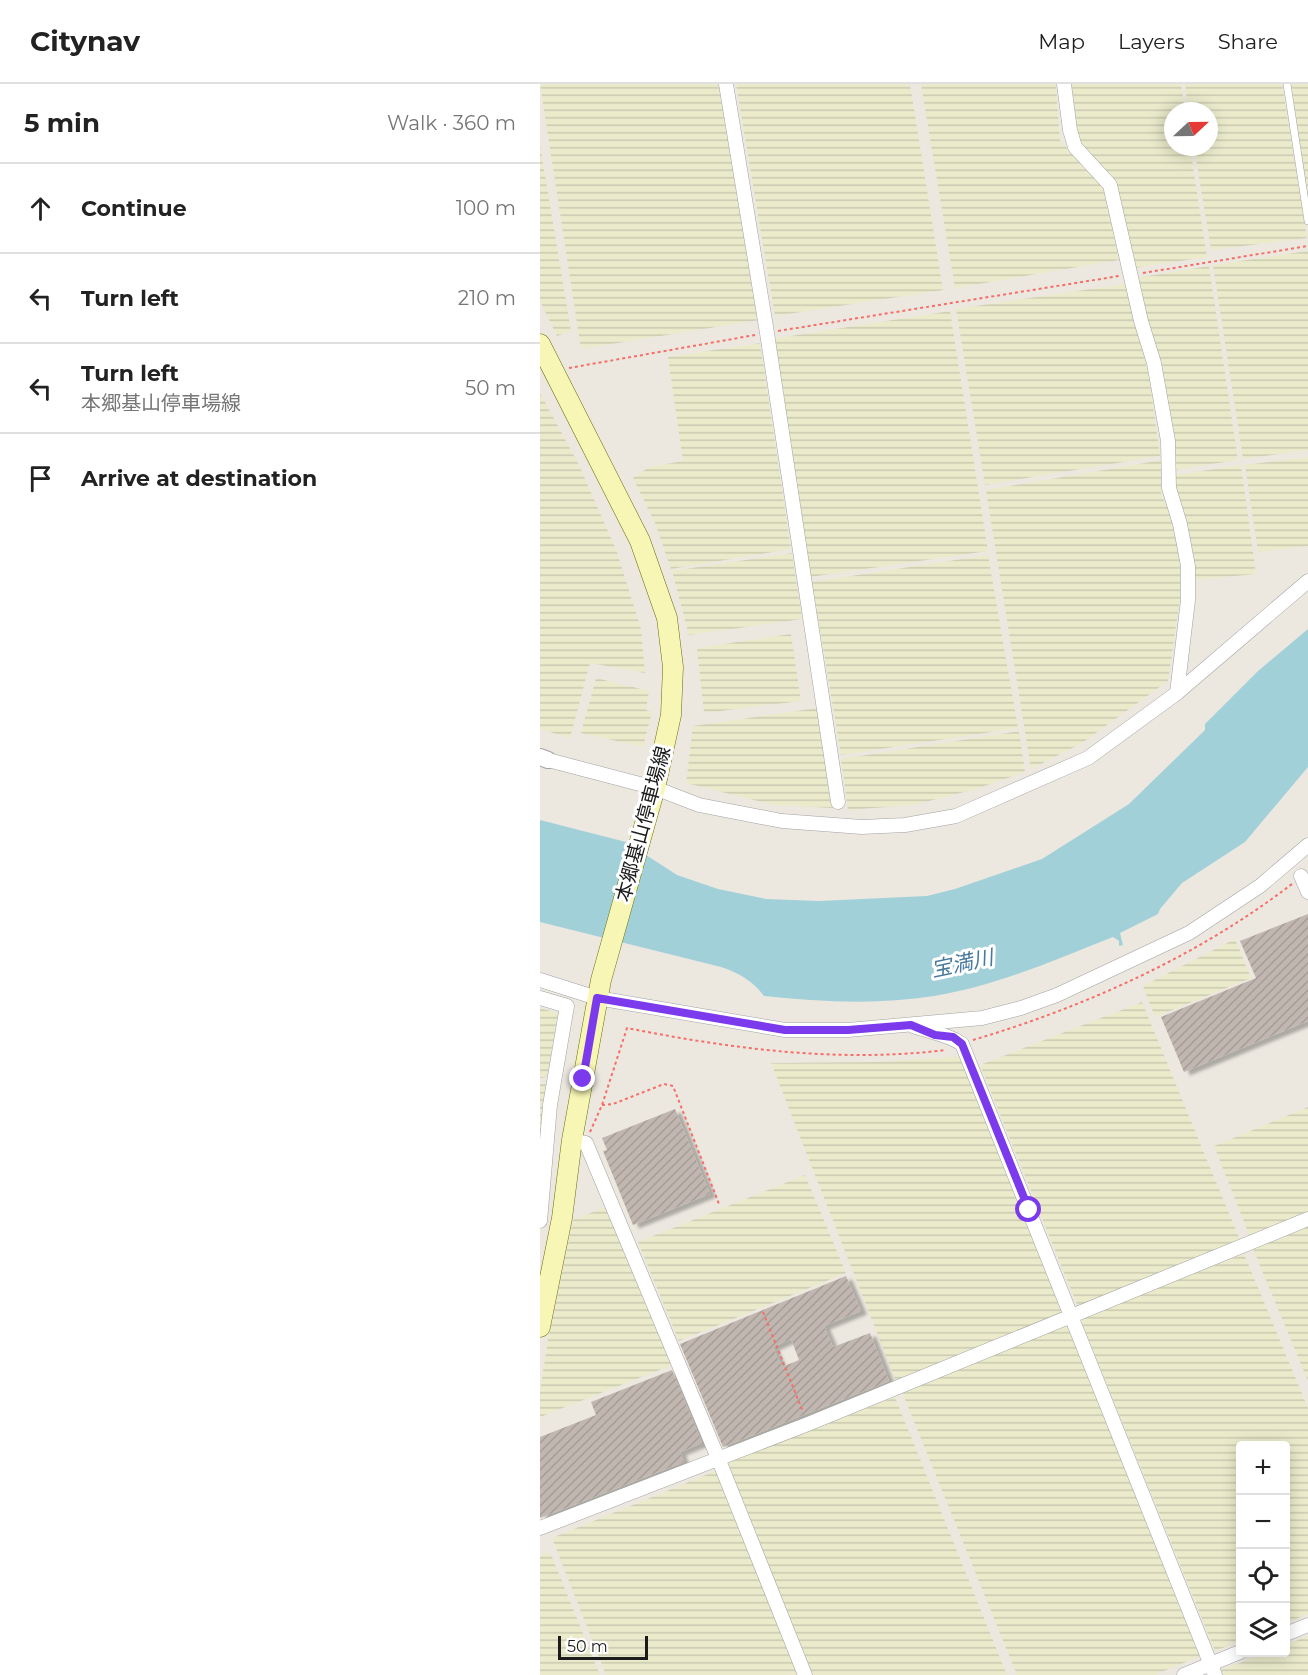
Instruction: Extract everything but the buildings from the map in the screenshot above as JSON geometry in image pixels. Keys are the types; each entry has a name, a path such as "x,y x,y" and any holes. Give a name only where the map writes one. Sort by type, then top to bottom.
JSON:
{"main road":[{"name":"本郷基山停車場線","path":"540,344 547,371 640,541 667,618 673,667 671,715 654,792 599,989 572,1140 562,1218 540,1327"}],"street":[{"path":"726,84 767,333 838,802"},
{"path":"1064,84 1070,130 1075,147 1110,185 1141,321 1154,363 1168,441 1169,488 1180,524 1188,566 1188,600 1177,693"},
{"path":"544,759 699,805 782,821 862,827 905,825 946,818 1029,786 1088,758 1177,693 1308,581"},
{"path":"540,980 599,989 785,1030 848,1030 982,1018 1022,1008 1057,995 1189,933 1260,886 1308,845"},
{"path":"1301,876 1308,892"},
{"path":"540,998 567,1006 550,1105 546,1174 540,1221"},
{"path":"911,1025 935,1035 953,1037 962,1044 1213,1670"},
{"path":"572,1140 586,1143 718,1458 805,1675"},
{"path":"540,1528 808,1424 1308,1219"},
{"path":"1290,1632 1308,1625"},
{"path":"1184,1675 1213,1670 1236,1655"}],"lane":[{"path":"1287,84 1308,221"}],"path":[{"path":"547,371 767,333 1308,246"},
{"path":"602,1105 613,1104 664,1084 673,1086 719,1204"},
{"path":"763,1312 808,1424"}],"green space":[{"path":"540,84 721,84 759,320 581,349"},
{"path":"736,84 910,84 943,290 775,316"},
{"path":"921,84 1056,84 1060,141 1102,184 1119,260 955,288"},
{"path":"1068,84 1181,84 1184,102 1164,102 1164,156 1191,156 1207,257 1134,268 1122,211 1077,141"},
{"path":"1185,84 1282,84 1307,238 1211,250 1195,156 1218,156 1218,102 1187,102"},
{"path":"1291,84 1308,84 1308,194 1301,148"},
{"path":"540,145 571,331 557,336 540,301"},
{"path":"1308,251 1308,450 1243,459 1213,265"},
{"path":"1209,266 1238,460 1174,470 1136,278"},
{"path":"1125,284 1149,376 1160,456 985,485 956,309"},
{"path":"950,311 988,551 810,577 772,339"},
{"path":"760,343 791,549 671,569 655,523 633,478 649,467 683,461 668,357"},
{"path":"540,393 579,465 617,552 641,629 645,673 590,663 570,738 540,729"},
{"path":"1308,457 1308,546 1258,552 1245,465"},
{"path":"1162,460 1161,493 1174,524 1180,567 1180,599 1168,681 1082,743 1031,769 986,490"},
{"path":"1241,465 1256,574 1194,580 1175,488 1175,475"},
{"path":"792,553 802,619 689,635 672,571"},
{"path":"988,555 1018,728 841,755 812,582"},
{"path":"791,634 801,701 704,713 697,648"},
{"path":"596,678 649,691 646,710 652,712 643,747 581,733"},
{"path":"817,708 833,808 774,805 686,783 693,726"},
{"path":"1019,731 1025,772 976,789 913,805 848,810 841,759"},
{"path":"1235,939 1251,978 1155,1017 1143,986"},
{"path":"1142,1002 1240,1240 1078,1307 980,1065"},
{"path":"540,1008 558,1013 547,1077 540,1078"},
{"path":"963,1056 1062,1306 1061,1313 896,1381 771,1063 880,1062"},
{"path":"546,1083 540,1145 540,1084"},
{"path":"1308,1107 1308,1214 1250,1237 1214,1146"},
{"path":"805,1175 846,1273 679,1341 638,1242"},
{"path":"608,1206 672,1365 540,1417 540,1391 548,1340 573,1220"},
{"path":"1308,1225 1308,1381 1253,1249"},
{"path":"1244,1254 1308,1408 1308,1614 1290,1621 1290,1441 1236,1441 1236,1643 1215,1651 1080,1318"},
{"path":"1069,1323 1201,1656 1154,1675 1017,1675 902,1392"},
{"path":"895,1397 1007,1675 813,1675 728,1463"},
{"path":"718,1470 800,1675 606,1675 552,1538"},
{"path":"550,1552 600,1675 540,1675 540,1556"},
{"path":"1308,1636 1308,1675 1223,1675 1221,1670 1255,1657 1290,1657 1290,1643"}],"water":[{"name":"宝満川","path":"1308,629 1308,767 1245,842 1182,883 1158,914 1120,933 1123,945 1119,946 1119,941 1113,937 1003,979 957,992 892,1001 828,1001 764,996 745,978 721,967 540,922 540,820 626,842 677,875 718,889 766,899 819,901 927,896 955,889 1042,859 1129,804 1205,730 1205,724 1258,671"}],"route":[{"path":"583,1079 597,998 785,1030 848,1030 911,1025 935,1035 953,1037 962,1044 1029,1210"}]}
